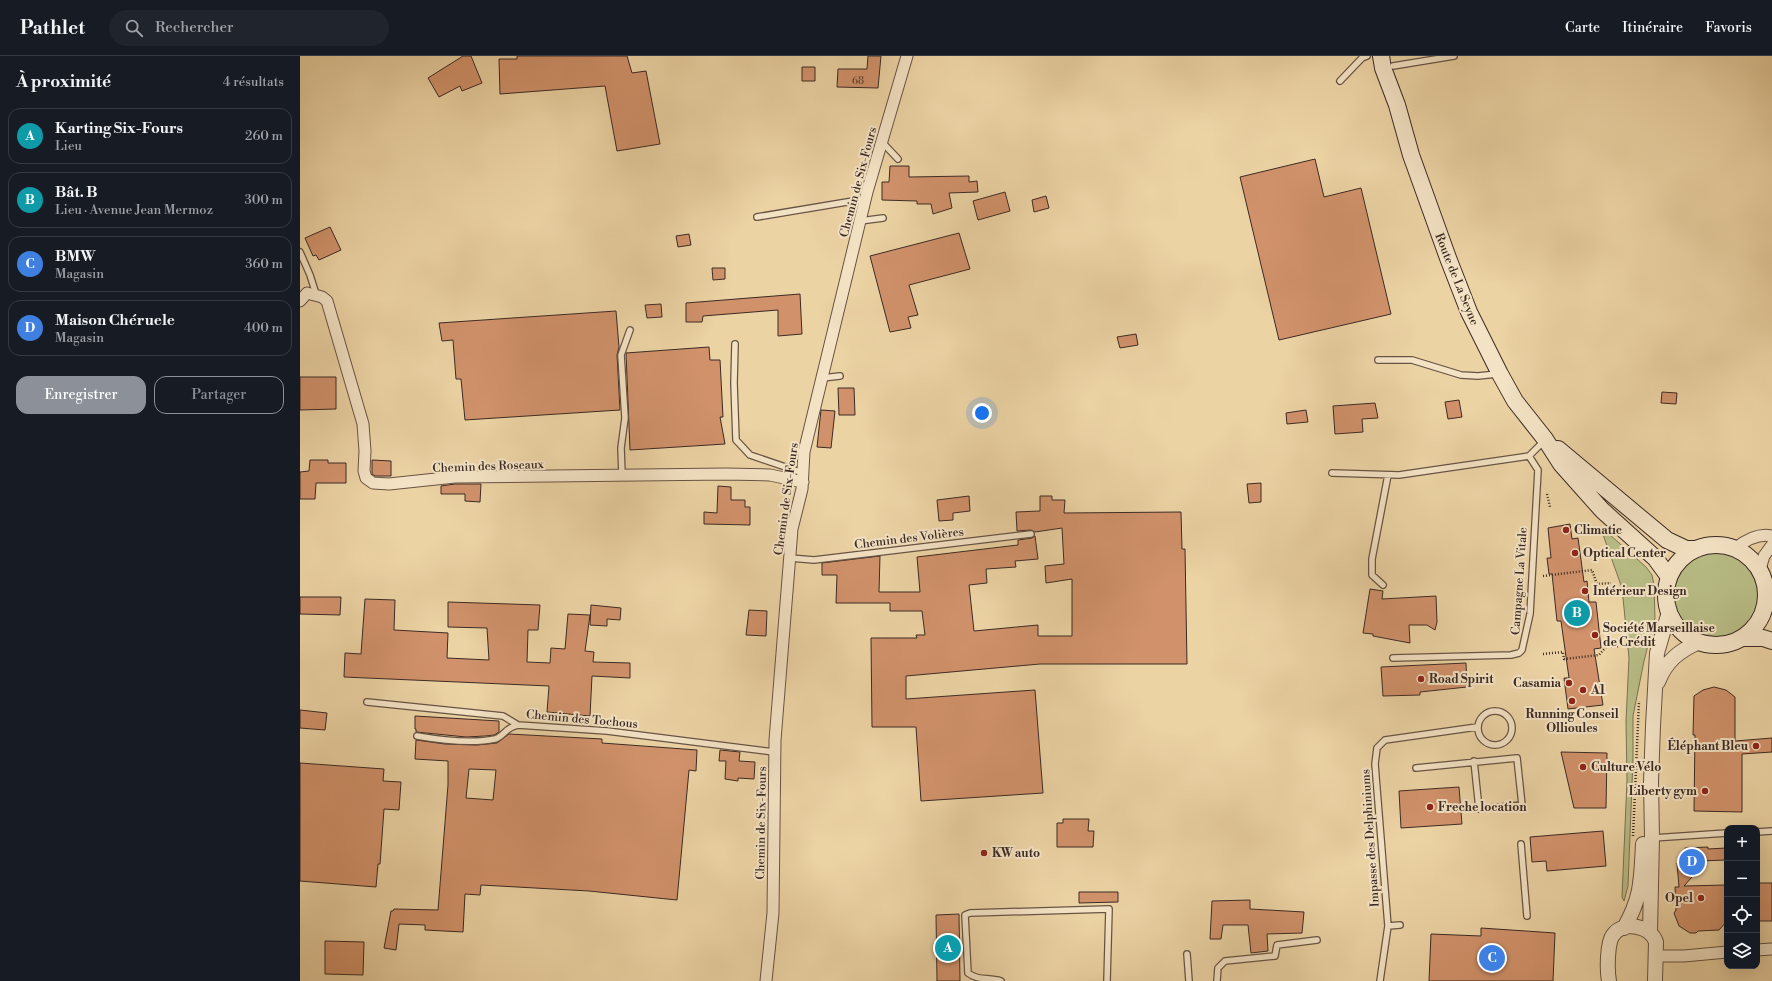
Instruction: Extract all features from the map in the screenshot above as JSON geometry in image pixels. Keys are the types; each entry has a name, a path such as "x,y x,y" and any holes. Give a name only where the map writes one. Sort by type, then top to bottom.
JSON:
{"main road":[{"name":"Route de La Seyne","path":"1381,56 1383,68 1397,105 1411,155 1448,258 1469,312 1500,374 1515,401 1545,439 1561,464 1602,510 1655,558 1669,577"},
{"name":"Route de La Seyne","path":"1392,61 1397,105"},
{"name":"Route de La Seyne","path":"1545,439 1667,540 1686,549 1697,548"},
{"path":"1742,638 1757,624 1769,597 1760,569 1753,561 1736,548 1723,545 1710,545 1697,548 1685,555 1676,565 1669,577 1666,594 1669,612 1681,630 1700,642 1714,645 1729,643 1742,638 1763,638 1772,641"}],"street":[{"name":"Chemin de Six-Fours","path":"766,981 773,913 774,752 792,529 803,478 804,452 860,221 882,141 896,82 907,56"},
{"path":"300,301 307,293 316,294"},
{"name":"Chemin des Roseaux","path":"316,294 327,301 362,424 365,451 364,471 366,478 373,484 389,484 455,477 770,475 803,478"},
{"path":"1736,548 1745,540 1765,534 1772,536"},
{"path":"1760,569 1764,556 1772,545"},
{"path":"1650,932 1652,838 1651,782 1657,653 1669,612"},
{"path":"1655,692 1663,669 1674,656 1686,648 1700,642"},
{"path":"1624,928 1638,897 1641,882 1643,838 1651,782"},
{"path":"1607,979 1611,938 1618,930 1634,926 1650,932 1656,942 1655,981"},
{"path":"1760,950 1772,949"},
{"path":"1656,956 1684,956 1724,952"}],"lane":[{"path":"1340,80 1362,58 1367,56"},
{"path":"1392,61 1454,56"},
{"path":"882,141 898,159"},
{"path":"757,217 866,199"},
{"path":"860,221 883,218"},
{"path":"300,252 316,294"},
{"path":"622,475 621,448 625,418 621,355 630,330"},
{"path":"735,344 734,383 736,440 750,455 803,478"},
{"path":"1378,360 1412,360 1461,375 1478,376 1500,374"},
{"path":"822,378 840,376"},
{"path":"1332,473 1398,475 1529,456 1545,439"},
{"name":"Campagne La Vitale","path":"1393,658 1511,654 1519,653 1522,650 1530,614 1538,470 1529,456"},
{"path":"1383,585 1372,575 1372,559 1388,475"},
{"name":"Chemin des Volières","path":"790,558 814,560 886,554 1032,534"},
{"name":"Chemin des Tochous","path":"367,702 503,716 518,725 608,731 774,752"},
{"path":"1498,711 1508,716 1512,726 1512,732 1506,742 1489,745 1480,737 1477,726 1482,716 1487,712 1498,711"},
{"path":"417,736 452,741 497,738 510,726 518,725"},
{"name":"Impasse des Delphiniums","path":"1380,981 1388,926 1375,764 1377,748 1386,740 1477,726"},
{"path":"1416,768 1474,762 1516,758 1522,805 1479,809 1474,762"},
{"path":"1760,832 1772,831"},
{"path":"1652,838 1724,833"},
{"path":"1521,844 1526,916"},
{"path":"1001,981 973,978 968,973 965,915 970,913 1109,909 1107,981"},
{"path":"1388,926 1400,925"},
{"path":"1217,981 1218,968 1225,960 1275,956 1277,944 1317,940"},
{"path":"1187,954 1189,981"}],"path":[{"path":"1543,576 1592,570 1597,584 1611,584"},
{"path":"1543,654 1563,652 1564,659 1599,654 1606,647 1619,646"},
{"path":"1633,840 1640,695"}],"green space":[{"path":"1601,529 1609,534 1646,567 1652,575 1654,585 1655,618 1644,661 1633,716 1633,759 1628,886 1624,901 1622,897 1627,780 1626,721 1629,658 1622,588"},
{"path":"1716,545 1726,546 1744,553 1758,567 1765,585 1765,605 1758,623 1744,637 1726,644 1716,645 1706,644 1688,637 1674,623 1667,605 1666,595 1667,585 1674,567 1688,553 1706,546"}],"building":[{"path":"463,56 471,56 482,83 462,91 460,86 439,97 428,78"},
{"path":"517,56 627,56 632,73 646,71 660,144 617,151 605,86 500,94 499,59 517,59"},
{"path":"868,56 881,56 878,88 837,87 838,69 867,69"},
{"path":"802,67 815,67 815,81 802,81"},
{"path":"1315,159 1324,197 1361,188 1391,314 1279,340 1240,177"},
{"path":"890,166 909,166 909,177 969,176 969,182 977,181 978,192 949,193 952,208 933,214 931,204 917,204 917,201 882,200 882,182 889,182"},
{"path":"1005,192 1010,211 978,220 973,201"},
{"path":"1046,196 1049,208 1034,212 1032,200"},
{"path":"330,227 341,250 319,260 316,255 313,256 305,238"},
{"path":"959,233 970,269 909,285 918,315 908,317 911,328 890,332 870,256"},
{"path":"689,234 691,245 678,247 676,236"},
{"path":"712,268 725,268 725,279 713,280"},
{"path":"800,294 802,334 778,336 778,310 703,316 702,322 686,322 686,303"},
{"path":"661,304 662,317 647,318 645,305"},
{"path":"616,311 619,347 617,355 620,410 465,420 461,379 456,379 453,340 442,341 439,323"},
{"path":"1136,334 1138,345 1120,348 1117,337"},
{"path":"709,347 710,360 720,360 723,417 720,417 725,444 630,450 626,353"},
{"path":"300,377 336,377 336,409 300,410"},
{"path":"838,388 854,388 855,415 839,415"},
{"path":"1662,392 1677,393 1676,404 1661,403"},
{"path":"1459,400 1462,417 1448,419 1445,402"},
{"path":"1375,403 1378,418 1362,419 1363,432 1335,434 1333,406"},
{"path":"821,410 835,411 831,448 817,447"},
{"path":"1306,410 1308,422 1287,424 1286,413"},
{"path":"310,460 328,460 328,463 346,463 346,483 316,483 315,499 300,499 300,472 309,471"},
{"path":"372,460 391,461 391,476 375,476 372,474"},
{"path":"1261,483 1261,502 1249,503 1247,484"},
{"path":"455,484 481,484 480,502 465,501 465,494 441,494 441,486"},
{"path":"718,486 731,487 731,500 745,500 745,507 750,507 750,525 704,524 704,512 717,513"},
{"path":"969,496 970,511 953,513 953,520 939,521 937,500"},
{"path":"1040,496 1052,496 1052,500 1065,500 1064,513 1181,512 1182,549 1185,549 1187,664 1040,664 906,676 906,699 1035,690 1043,793 921,801 916,727 872,727 871,638 917,638 916,635 925,635 922,611 890,611 890,603 836,603 837,575 822,575 822,563 880,556 879,592 920,592 917,557 1018,545 1018,540 1032,538 1035,536 1038,559 1015,561 1016,567 986,569 987,583 969,585 974,631 1038,625 1038,636 1072,636 1072,579 1046,583 1045,566 1064,564 1062,528 1035,532 1031,530 1017,531 1016,512 1040,511"},
{"path":"1570,524 1572,539 1578,538 1584,582 1587,581 1589,602 1596,602 1601,648 1594,649 1603,705 1568,709 1564,678 1569,678 1561,621 1557,621 1552,574 1549,574 1547,558 1551,558 1548,528"},
{"path":"1370,589 1383,591 1382,599 1436,596 1437,622 1435,630 1427,625 1409,625 1410,643 1363,633"},
{"path":"300,597 341,597 340,615 300,614"},
{"path":"365,599 395,600 394,630 448,633 447,658 489,660 487,628 448,627 448,602 540,605 538,630 528,630 527,662 550,663 551,648 565,649 568,614 590,615 585,651 594,652 593,662 630,663 630,678 592,676 590,716 547,712 549,686 344,677 345,653 361,654"},
{"path":"591,605 621,608 620,620 607,619 607,626 590,625"},
{"path":"749,610 767,611 766,636 746,635"},
{"path":"1466,663 1467,687 1420,692 1420,695 1383,696 1381,667"},
{"path":"1714,687 1726,690 1735,697 1735,741 1772,738 1772,752 1742,754 1742,812 1694,811 1694,696 1703,690"},
{"path":"300,710 327,713 325,730 300,728"},
{"path":"415,716 499,721 499,732 494,735 466,737 416,732"},
{"path":"509,734 602,739 602,743 697,750 696,771 689,770 677,900 589,891 481,885 480,895 465,894 463,932 425,930 425,925 399,924 396,950 384,948 391,911 394,909 438,910 448,785 448,761 415,759 416,740 445,744 477,745 497,743","holes":["469,769 496,770 493,800 466,798"]},
{"path":"720,750 740,752 739,761 755,762 754,779 738,778 738,781 725,779 726,761 719,761"},
{"path":"1561,752 1607,753 1606,808 1574,808"},
{"path":"300,763 384,769 383,781 401,782 399,810 384,809 380,864 378,864 376,887 300,881"},
{"name":"Freche location","path":"1459,787 1462,824 1401,828 1399,791"},
{"path":"1063,819 1089,819 1088,831 1094,831 1093,847 1057,847 1057,823 1063,823"},
{"path":"1603,831 1606,866 1547,871 1546,861 1532,862 1530,837"},
{"name":"Opel","path":"1685,848 1724,848 1724,860 1700,861 1700,868 1684,886 1724,885 1724,924 1719,930 1690,933 1679,926 1674,913 1676,910 1675,887 1679,887 1677,863 1686,862"},
{"path":"1760,883 1772,883 1772,921 1760,921"},
{"path":"1079,892 1118,892 1118,902 1079,903"},
{"path":"1250,900 1250,909 1304,912 1302,933 1267,934 1268,951 1251,953 1248,925 1223,925 1221,939 1210,939 1212,901"},
{"path":"959,914 960,981 937,981 936,915"},
{"path":"1481,928 1555,933 1553,981 1429,981 1431,934 1481,936"},
{"path":"325,941 364,942 363,975 325,974"}],"place":[{"name":"Climatic","path":"1566,530"},
{"name":"Optical Center","path":"1575,553"},
{"name":"Intérieur Design","path":"1585,591"},
{"name":"Bât. B","path":"1577,613"},
{"name":"Société Marseillaise de Crédit","path":"1595,635"},
{"name":"Road Spirit","path":"1421,679"},
{"name":"Casamia","path":"1569,683"},
{"name":"A1","path":"1583,690"},
{"name":"Running Conseil Ollioules","path":"1572,701"},
{"name":"Éléphant Bleu","path":"1756,746"},
{"name":"Culture Vélo","path":"1583,767"},
{"name":"Liberty gym","path":"1705,791"},
{"name":"Freche location","path":"1430,807"},
{"name":"KW auto","path":"984,853"},
{"name":"Maison Chéruele","path":"1692,862"},
{"name":"Opel","path":"1701,898"},
{"name":"Karting Six-Fours","path":"948,948"},
{"name":"BMW","path":"1492,958"}]}
